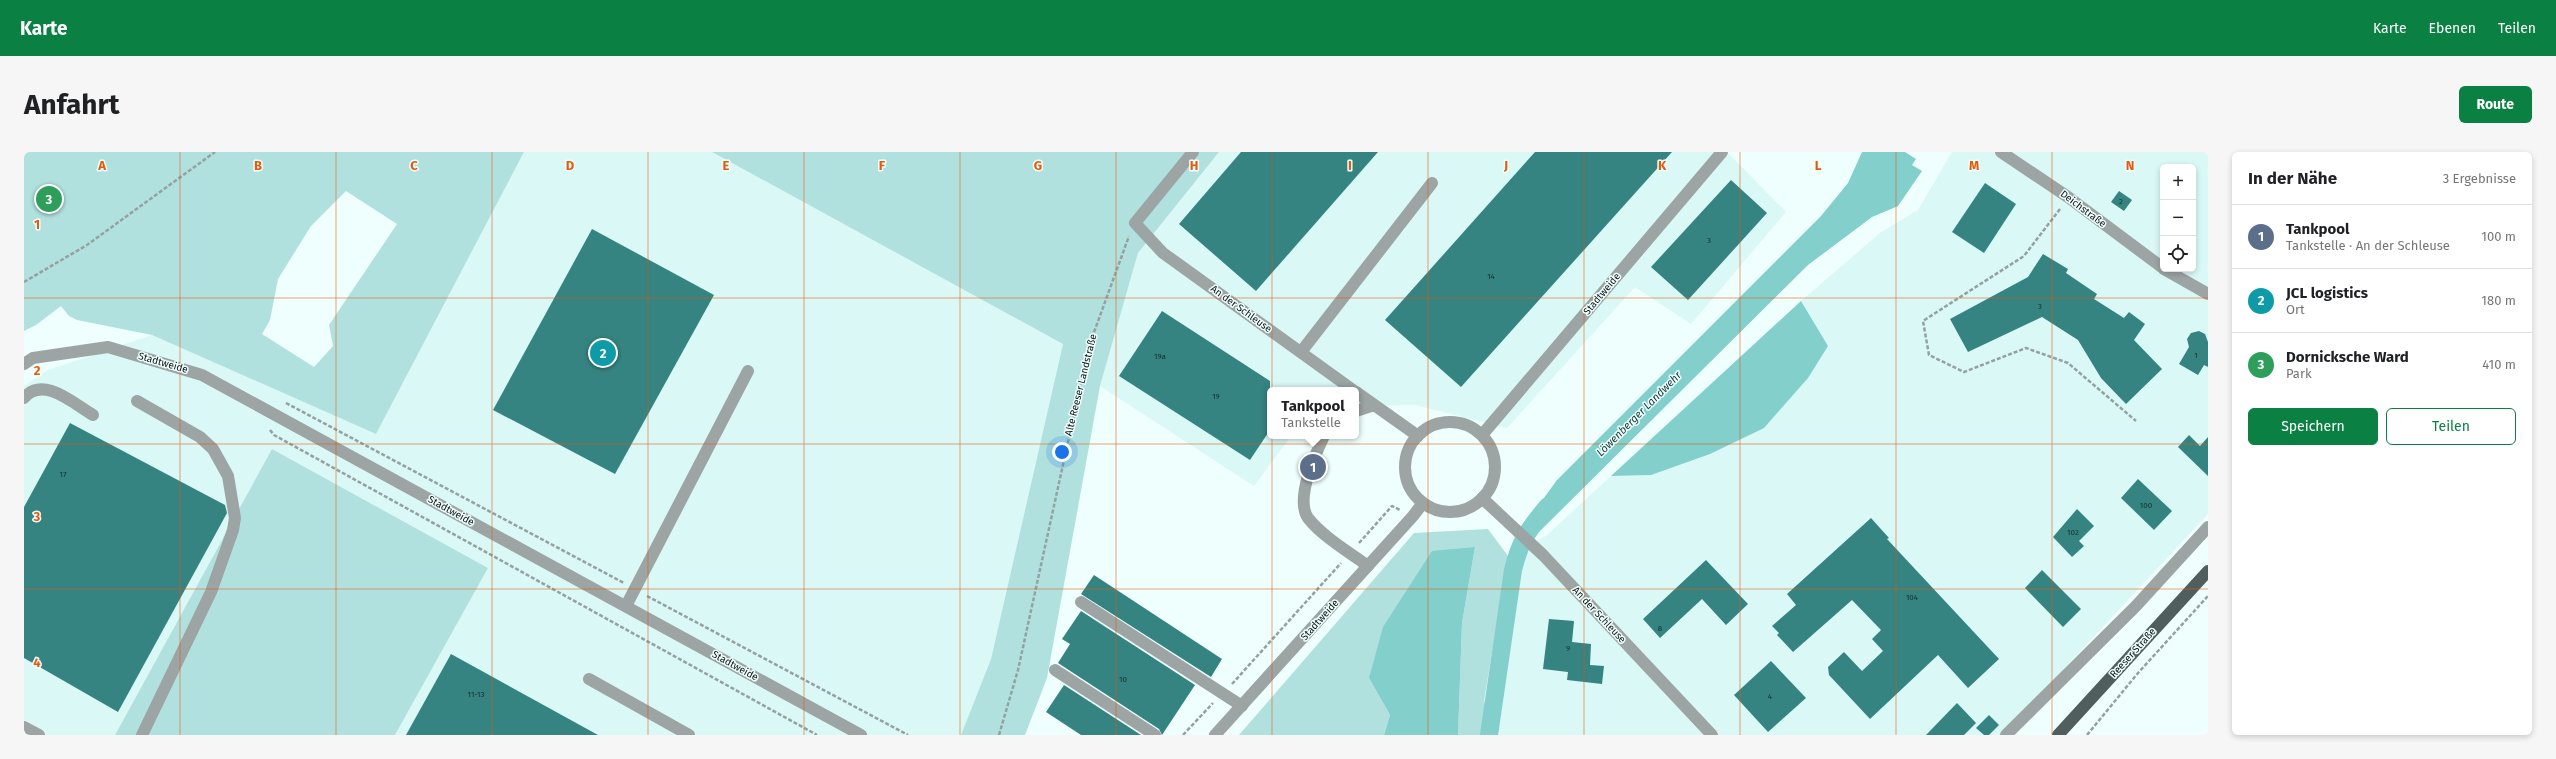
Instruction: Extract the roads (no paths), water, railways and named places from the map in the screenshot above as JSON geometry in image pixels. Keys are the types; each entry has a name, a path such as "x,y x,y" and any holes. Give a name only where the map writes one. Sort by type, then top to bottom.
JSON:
{"main road":[{"name":"Reeser Straße","path":"2058,735 2208,571"}],"street":[{"name":"An der Schleuse","path":"1193,152 1134,223 1163,253 1349,387"},
{"name":"Stadtweide","path":"1482,435 1722,152"},
{"name":"Deichstraße","path":"2001,152 2068,197 2160,266"},
{"path":"1301,352 1432,183"},
{"name":"Deichstraße","path":"2169,272 2208,294"},
{"name":"Stadtweide","path":"24,364 32,358 108,347 202,375 861,735"},
{"path":"626,606 748,371"},
{"path":"24,398 34,390 47,389 93,415"},
{"path":"1359,394 1418,436"},
{"path":"137,401 200,437 213,449 228,476 235,518 234,530 211,592 142,735"},
{"path":"1359,410 1374,405"},
{"path":"1442,423 1464,425 1482,435 1490,447 1494,467 1490,487 1482,498 1472,506 1460,511 1447,512 1434,509 1422,503 1411,488 1405,470 1406,458 1418,436 1429,427 1442,423"},
{"path":"1323,439 1311,466 1304,494 1307,517 1368,566"},
{"name":"An der Schleuse","path":"1482,498 1543,555 1712,735"},
{"name":"Stadtweide","path":"1215,735 1413,516 1422,503"},
{"path":"2006,735 2136,606 2208,527"},
{"path":"1080,602 1242,706"},
{"path":"1055,670 1155,735"},
{"path":"589,679 689,735"},
{"path":"24,727 38,735"}],"water":[{"path":"1862,152 1905,152 1916,159 1912,165 1922,171 1898,206 1872,217 1808,265 1539,532 1528,520 1557,480 1821,216 1848,183"},
{"path":"1801,301 1828,346 1808,378 1764,428 1710,454 1651,475 1611,476"},
{"path":"1475,547 1462,623 1458,735 1384,735 1390,715 1369,678 1383,627 1432,551"}],"waterway":[{"name":"Löwenberger Landwehr","path":"1489,735 1513,570 1526,535 1548,506"}],"place":[{"name":"Dornicksche Ward","path":"49,199"},
{"name":"JCL logistics","path":"603,353"},
{"name":"Tankpool","path":"1313,467"}]}
